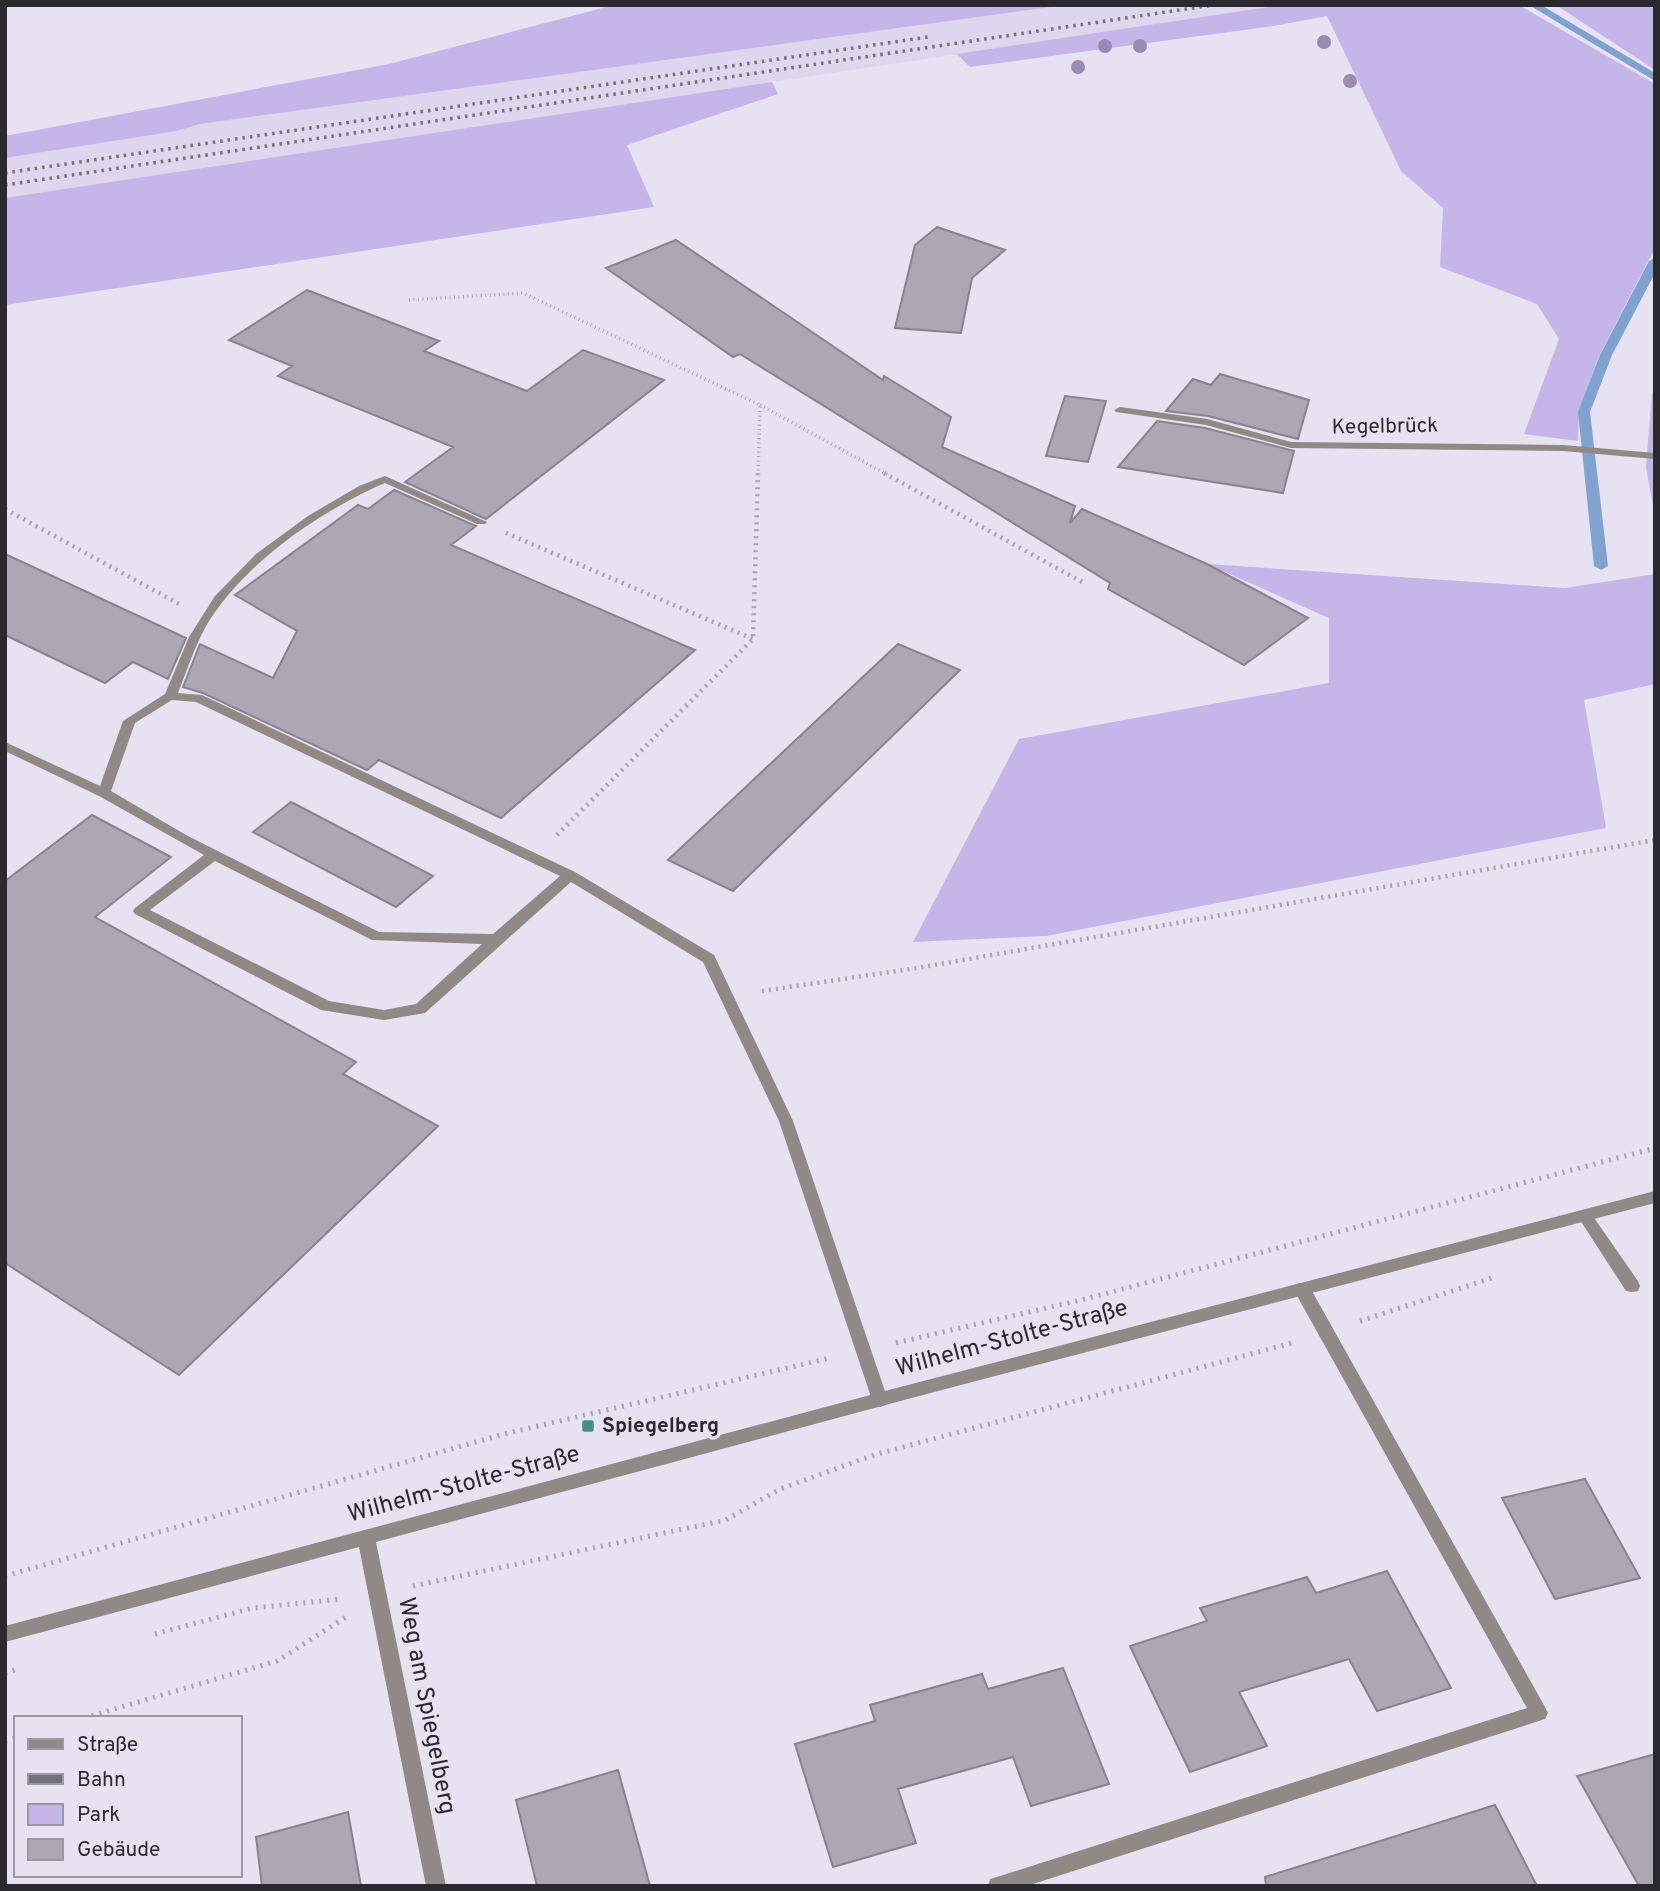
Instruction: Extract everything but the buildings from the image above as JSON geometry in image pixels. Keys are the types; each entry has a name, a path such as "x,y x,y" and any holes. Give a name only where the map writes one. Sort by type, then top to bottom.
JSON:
{"street":[{"name":"Kegelbrück","path":"1120,410 1207,422 1291,445 1563,448 1650,456"},
{"path":"104,793 128,722 170,696 204,618 238,574 352,491 385,479 481,522"},
{"path":"170,696 198,698 570,875 709,959 786,1121 880,1400"},
{"path":"5,746 104,793 215,855 377,937 496,939"},
{"path":"215,855 140,911 326,1006 384,1016 420,1009 570,875"},
{"name":"Wilhelm-Stolte-Straße","path":"5,1634 880,1400 1655,1197"},
{"path":"1585,1216 1632,1286"},
{"path":"996,1886 1539,1713 1301,1289"},
{"name":"Weg am Spiegelberg","path":"366,1537 380,1595 436,1886"}],"path":[{"path":"409,300 523,293 760,405 1082,582"},
{"path":"534,858 753,639 760,405"},
{"path":"5,509 204,618"},
{"path":"481,522 753,639"},
{"path":"727,996 917,968 1655,840"},
{"path":"5,1576 504,1434 751,1374 1086,1299 1655,1148"},
{"path":"147,1636 253,1608 380,1595 441,1579 726,1520 780,1489 877,1454 1231,1361 1326,1333 1501,1275"},
{"path":"91,1716 277,1661 380,1595"}],"shaded area":[{"path":"1066,5 1282,5 5,198 5,158 177,131 200,124"}],"green space":[{"path":"614,5 1066,5 200,124 177,131 5,158 5,136 389,64"},
{"path":"1282,5 1519,5 1655,84 1655,248 1599,356 1579,412 1578,441 1524,434 1559,339 1537,304 1440,267 1443,208 1401,171 1327,16 1274,26 970,67 957,54"},
{"path":"1556,5 1655,5 1655,70"},
{"path":"772,82 778,94 627,145 654,207 5,305 5,198"},
{"path":"1655,390 1655,517 1646,467 1652,393"},
{"path":"1207,564 1565,588 1655,574 1655,684 1584,700 1606,828 1046,936 913,942 1019,739 1329,683 1329,618"}],"waterway":[{"path":"1534,5 1655,78"},
{"path":"1601,566 1584,412 1606,355 1655,261"}],"railway":[{"path":"5,185 1213,5"},
{"path":"5,173 928,37"}],"place":[{"name":"Spiegelberg","path":"588,1426"}]}
